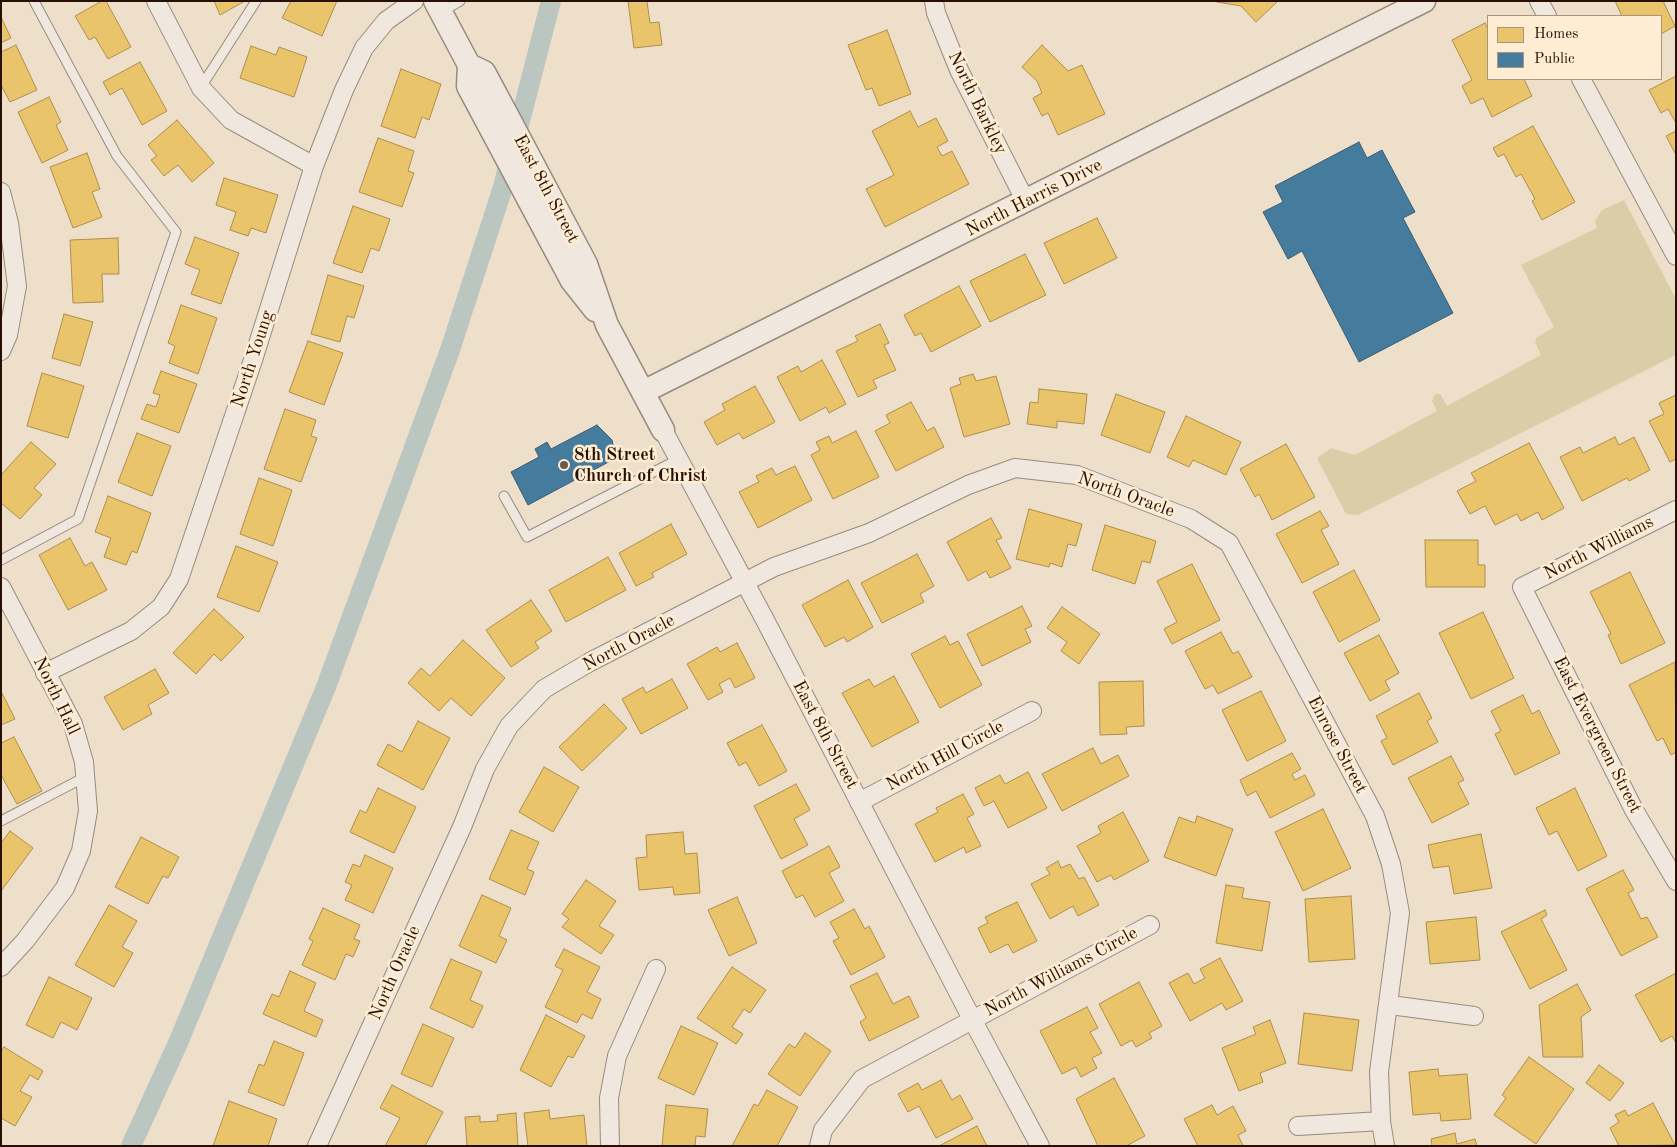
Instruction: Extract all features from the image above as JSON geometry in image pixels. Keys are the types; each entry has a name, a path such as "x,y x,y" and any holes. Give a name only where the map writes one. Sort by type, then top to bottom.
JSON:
{"street":[{"path":"156,1 201,88 231,120 314,166"},
{"name":"North Young","path":"46,673 131,631 161,607 179,579 253,360 314,166 344,90 364,48 386,21 414,1"},
{"name":"North Barkley","path":"934,1 936,13 959,70 1026,202"},
{"name":"North Harris Drive","path":"643,392 1026,202 1424,1"},
{"path":"1539,1 1546,15"},
{"name":"East 8th Street","path":"438,7 469,65 468,86 572,281 607,325"},
{"name":"East 8th Street","path":"469,65 484,72 586,264 607,325 745,582 972,1020 1040,1146"},
{"path":"1582,80 1676,256"},
{"path":"1,192 9,223 17,286 8,335 1,352"},
{"name":"North Oracle","path":"317,1146 462,827 485,769 508,726 544,689 590,662 774,567 869,533 968,485 1015,468 1076,476 1191,519"},
{"name":"North Williams","path":"1522,587 1676,510"},
{"name":"Enrose Street","path":"1191,519 1229,543 1375,816 1391,864 1400,913 1390,1005 1380,1072 1381,1121 1386,1146"},
{"name":"North Hall","path":"1,586 73,724 84,762 88,811 81,851 65,888 24,941 1,967"},
{"name":"East Evergreen Street","path":"1522,587 1634,810 1676,881"},
{"name":"North Hill Circle","path":"859,802 1032,711"},
{"name":"North Williams Circle","path":"819,1146 823,1130 862,1079 1150,925"},
{"path":"610,1146 609,1098 618,1056 656,969"},
{"path":"1390,1005 1474,1016"},
{"path":"1298,1126 1381,1121"}],"lane":[{"path":"1,560 78,519 176,232 117,156 34,1"},
{"path":"201,88 256,1"},
{"path":"438,7 460,1"},
{"path":"504,496 527,537 679,458"},
{"path":"1,821 86,777"}],"shaded area":[{"path":"1624,200 1676,299 1676,355 1358,515 1346,514 1317,458 1331,448 1355,455 1437,411 1432,401 1435,394 1440,394 1447,406 1541,355 1535,342 1536,338 1554,327 1521,265 1597,228 1595,221 1602,210"}],"building: Homes":[{"path":"102,1 106,1 131,47 108,59 95,37 89,40 75,16"},
{"path":"214,1 245,1 220,15"},
{"path":"291,1 337,1 322,36 282,18"},
{"path":"628,1 647,1 650,23 659,22 662,45 634,48"},
{"path":"1278,1 1256,22 1241,6 1217,2"},
{"path":"1615,1 1663,1 1675,26 1662,33 1662,15 1622,15"},
{"path":"1,17 11,38 1,43"},
{"path":"1485,23 1487,27 1487,80 1524,80 1532,96 1492,117 1483,98 1471,104 1462,86 1472,80 1452,40"},
{"path":"887,30 911,94 879,106 872,88 866,90 848,45"},
{"path":"16,45 37,90 10,102 1,85 1,52"},
{"path":"1042,45 1068,71 1082,65 1105,114 1058,135 1048,113 1042,116 1033,98 1042,93 1037,81 1022,67"},
{"path":"251,46 276,55 279,47 307,57 294,97 240,78"},
{"path":"140,62 167,111 142,125 122,88 110,95 103,82"},
{"path":"401,69 441,84 429,120 422,117 415,138 381,126"},
{"path":"1676,76 1676,123 1668,109 1661,113 1649,90"},
{"path":"49,97 61,122 56,125 68,150 42,163 18,112"},
{"path":"910,111 918,127 936,118 948,141 937,147 942,156 952,151 969,184 885,227 866,189 894,175 872,131"},
{"path":"177,120 214,163 192,182 178,165 164,176 151,160 157,156 148,145"},
{"path":"1533,126 1575,202 1542,220 1532,201 1535,199 1521,174 1516,177 1504,154 1498,157 1493,148"},
{"path":"1676,131 1676,155 1666,136"},
{"path":"378,138 414,151 408,171 414,173 402,207 359,192"},
{"path":"87,153 100,189 92,192 102,217 73,228 50,167"},
{"path":"224,178 278,195 266,233 251,228 248,236 230,230 236,212 216,205"},
{"path":"353,206 390,219 379,251 371,248 362,273 333,263"},
{"path":"1097,218 1117,258 1064,284 1044,243"},
{"path":"195,237 239,253 221,304 191,294 200,270 185,264"},
{"path":"118,238 119,274 102,274 103,302 73,303 70,240"},
{"path":"1025,254 1046,295 990,322 970,281"},
{"path":"328,275 364,286 354,318 347,316 340,342 311,334"},
{"path":"959,286 981,326 931,352 921,333 915,336 904,315"},
{"path":"181,305 217,318 198,374 169,363 175,346 168,343"},
{"path":"64,314 93,322 80,366 52,358"},
{"path":"880,324 889,343 884,345 896,370 873,380 877,388 858,397 836,351 858,341 855,336"},
{"path":"308,341 343,353 324,405 289,392"},
{"path":"822,360 846,404 829,413 826,407 800,421 777,377 798,366 801,372"},
{"path":"161,371 197,384 179,433 141,419 147,404 156,407 160,395 153,393"},
{"path":"42,373 84,386 68,438 27,426"},
{"path":"973,374 976,381 996,376 1010,424 964,437 950,388 961,384 959,378"},
{"path":"755,386 775,422 743,439 739,433 717,445 704,422 725,410 722,404"},
{"path":"1039,389 1087,394 1084,424 1057,421 1057,428 1027,424 1030,402 1038,403"},
{"path":"1116,394 1165,412 1150,453 1101,435"},
{"path":"1676,395 1676,459 1670,462 1649,421 1664,414 1659,403"},
{"path":"911,402 927,431 934,427 944,447 896,471 875,431 890,423 886,415"},
{"path":"285,409 316,420 311,436 317,438 301,482 264,469"},
{"path":"1186,416 1241,442 1226,475 1193,460 1189,467 1167,457"},
{"path":"856,431 879,477 833,499 811,455 820,450 816,442 829,436 832,443"},
{"path":"137,433 171,446 152,496 118,482"},
{"path":"1615,437 1619,445 1634,437 1650,470 1629,481 1627,478 1582,501 1560,457 1580,447 1583,453"},
{"path":"31,442 56,464 34,488 42,495 20,519 1,503 1,475"},
{"path":"1529,443 1564,508 1542,520 1538,512 1521,521 1517,514 1495,525 1485,506 1470,514 1457,491 1476,481 1471,473"},
{"path":"1286,444 1315,497 1272,520 1259,494 1255,497 1240,469"},
{"path":"795,466 812,500 758,528 739,492 759,482 756,476 772,468 776,475"},
{"path":"259,478 292,490 273,546 240,534"},
{"path":"108,496 151,513 137,553 132,551 126,565 104,557 111,538 95,532"},
{"path":"1029,509 1082,524 1076,546 1068,544 1062,567 1050,563 1049,567 1016,559"},
{"path":"1320,511 1329,526 1321,530 1339,564 1302,583 1276,534"},
{"path":"991,518 1002,538 996,540 1011,568 990,578 986,571 968,581 947,542"},
{"path":"671,524 687,554 652,573 654,577 636,586 619,553"},
{"path":"1105,525 1156,541 1150,563 1142,561 1135,584 1092,570"},
{"path":"70,538 85,566 92,562 107,590 68,610 39,555"},
{"path":"1425,540 1478,540 1478,565 1485,565 1485,587 1426,587"},
{"path":"236,546 278,562 259,612 217,597"},
{"path":"917,554 934,586 920,594 924,602 882,623 861,583"},
{"path":"608,557 626,590 566,622 549,590"},
{"path":"1192,564 1220,620 1172,644 1164,629 1177,622 1157,581"},
{"path":"1354,570 1380,620 1339,642 1313,592"},
{"path":"1630,572 1665,643 1621,664 1608,635 1611,634 1590,592"},
{"path":"848,580 873,627 847,642 844,637 825,647 802,605"},
{"path":"531,600 552,631 535,642 539,648 511,667 486,630"},
{"path":"1022,606 1032,626 1025,629 1031,642 982,666 967,634"},
{"path":"1062,607 1100,634 1079,664 1061,651 1067,642 1047,628"},
{"path":"214,609 244,637 221,661 214,654 196,674 173,653"},
{"path":"1483,612 1514,678 1471,699 1439,633"},
{"path":"1221,632 1233,654 1238,651 1252,677 1218,694 1213,685 1205,689 1185,651"},
{"path":"1379,635 1399,673 1385,681 1390,690 1370,701 1344,653"},
{"path":"945,636 950,645 958,641 982,685 940,708 911,654"},
{"path":"463,640 505,678 471,716 451,698 439,711 408,683 421,668 430,676"},
{"path":"737,643 755,678 735,688 730,678 719,684 723,692 708,700 687,664 717,647 720,652"},
{"path":"1675,662 1676,752 1671,755 1663,738 1657,741 1629,685"},
{"path":"155,669 169,693 148,705 152,714 123,730 104,697"},
{"path":"894,676 919,722 872,747 842,693 869,679 874,687"},
{"path":"672,679 688,708 641,734 622,699 643,687 646,693"},
{"path":"1143,681 1144,726 1126,727 1127,734 1100,735 1099,682"},
{"path":"1,691 15,719 1,725"},
{"path":"1261,691 1286,741 1247,761 1222,710"},
{"path":"1419,693 1432,718 1427,721 1438,742 1393,765 1381,741 1387,738 1376,716"},
{"path":"1523,695 1532,714 1539,710 1560,753 1515,775 1495,734 1501,731 1491,711"},
{"path":"604,704 627,728 582,771 559,747"},
{"path":"418,721 450,738 423,790 377,765 388,744 402,752"},
{"path":"762,725 787,771 759,786 746,762 739,766 727,743"},
{"path":"14,737 42,791 17,804 1,775 1,743"},
{"path":"1093,748 1101,764 1118,755 1129,776 1062,811 1042,774"},
{"path":"1292,753 1301,769 1292,774 1295,780 1305,775 1315,795 1270,818 1256,791 1247,796 1240,780"},
{"path":"1451,756 1464,780 1458,783 1469,804 1432,823 1408,778"},
{"path":"544,767 579,787 553,832 519,812"},
{"path":"1028,772 1047,808 1008,828 994,801 984,806 975,788 1000,775 1005,784"},
{"path":"796,784 810,810 794,819 808,845 781,859 754,806"},
{"path":"378,788 416,807 394,853 350,832 360,810 366,813"},
{"path":"1575,788 1607,856 1578,871 1557,831 1549,835 1536,808"},
{"path":"963,794 974,814 967,818 981,846 966,853 964,847 935,862 915,824 938,812 936,808"},
{"path":"1323,809 1351,868 1303,891 1275,832"},
{"path":"1123,812 1149,861 1114,880 1111,875 1097,882 1077,846 1101,833 1098,826"},
{"path":"1197,816 1233,829 1216,876 1164,857 1179,817 1195,823"},
{"path":"511,830 539,842 527,869 534,872 525,895 489,879"},
{"path":"10,831 33,848 1,891 1,843"},
{"path":"683,832 685,854 697,853 700,893 674,895 673,887 639,890 636,858 647,857 646,835"},
{"path":"1481,834 1492,888 1454,894 1449,866 1433,868 1428,845"},
{"path":"141,837 179,857 168,878 163,876 148,904 115,887"},
{"path":"829,846 840,867 829,873 844,901 815,917 803,895 796,898 782,871"},
{"path":"365,855 393,868 373,913 345,900 352,885 345,882 353,864 360,867"},
{"path":"1058,861 1061,868 1070,864 1079,879 1084,877 1099,905 1078,916 1073,906 1050,919 1031,884 1050,874 1046,868"},
{"path":"1623,870 1634,890 1628,893 1641,919 1647,917 1658,937 1621,956 1586,889"},
{"path":"586,880 616,901 599,926 614,935 601,954 562,927 569,919 562,914"},
{"path":"1226,885 1244,888 1242,898 1270,902 1262,951 1216,943"},
{"path":"482,895 511,908 499,936 507,940 496,963 459,946"},
{"path":"1351,896 1355,959 1309,962 1305,899"},
{"path":"737,897 757,943 729,956 708,910"},
{"path":"1017,902 1037,941 1013,953 1008,944 990,953 978,928 988,923 985,917"},
{"path":"109,905 137,921 122,947 133,953 114,987 75,965"},
{"path":"323,908 360,925 354,939 360,941 353,957 346,954 335,980 302,965 313,941 309,939"},
{"path":"854,909 865,929 869,926 885,957 851,975 833,941 839,938 830,922"},
{"path":"1545,910 1547,915 1541,919 1567,970 1530,989 1501,932"},
{"path":"1476,917 1480,960 1430,964 1426,922"},
{"path":"564,949 600,967 587,992 601,999 592,1019 582,1014 577,1023 545,1007 563,970 555,966"},
{"path":"1220,958 1243,1001 1226,1010 1222,1003 1190,1021 1169,983 1188,973 1194,984 1205,978 1200,969"},
{"path":"451,959 482,972 470,1000 483,1006 473,1028 430,1008"},
{"path":"732,967 766,990 750,1013 744,1009 732,1027 743,1034 736,1044 697,1018"},
{"path":"290,971 316,983 304,1011 323,1020 316,1037 263,1014 272,994 279,997"},
{"path":"877,973 893,1004 909,996 919,1017 869,1041 860,1022 866,1018 850,986"},
{"path":"1676,973 1676,1043 1672,1036 1661,1042 1635,995"},
{"path":"49,977 92,998 77,1030 61,1022 53,1038 26,1025"},
{"path":"1139,982 1162,1026 1149,1033 1152,1038 1136,1047 1132,1040 1121,1046 1099,1004"},
{"path":"1577,984 1591,1010 1581,1017 1583,1057 1543,1057 1539,1005"},
{"path":"1087,1007 1098,1028 1090,1032 1102,1053 1092,1058 1097,1068 1081,1077 1076,1067 1062,1074 1040,1031"},
{"path":"1304,1013 1359,1020 1352,1071 1298,1064"},
{"path":"546,1015 585,1036 573,1058 568,1056 551,1087 520,1070"},
{"path":"1270,1020 1286,1063 1260,1073 1263,1082 1239,1091 1222,1048 1256,1034 1253,1027"},
{"path":"423,1024 454,1038 432,1087 401,1074"},
{"path":"681,1026 718,1043 694,1095 658,1078"},
{"path":"805,1033 831,1051 800,1096 768,1074 789,1044 795,1048"},
{"path":"274,1041 304,1053 284,1106 248,1092 259,1064 264,1066"},
{"path":"4,1047 43,1071 38,1080 30,1075 20,1091 32,1097 15,1126 1,1118 1,1051"},
{"path":"1529,1057 1574,1089 1536,1144 1494,1115 1506,1098 1502,1095"},
{"path":"1599,1065 1624,1083 1610,1101 1586,1083"},
{"path":"1438,1069 1439,1076 1467,1074 1471,1119 1441,1121 1440,1113 1413,1115 1409,1072"},
{"path":"1114,1078 1145,1136 1126,1146 1098,1146 1076,1099"},
{"path":"941,1080 952,1100 960,1095 973,1119 936,1138 919,1106 908,1112 898,1094 918,1083 922,1090"},
{"path":"392,1085 443,1112 425,1146 385,1146 400,1118 380,1108"},
{"path":"767,1090 798,1107 777,1146 732,1146 754,1104 758,1106"},
{"path":"229,1101 277,1119 268,1146 213,1146"},
{"path":"1653,1103 1675,1145 1619,1146 1610,1128 1619,1122 1615,1115 1625,1110 1628,1116"},
{"path":"666,1105 708,1109 705,1137 696,1136 695,1146 662,1146"},
{"path":"1212,1105 1217,1115 1233,1106 1246,1131 1238,1135 1243,1146 1198,1146 1184,1119"},
{"path":"549,1110 550,1119 584,1115 587,1146 528,1146 524,1113"},
{"path":"516,1113 518,1146 467,1146 465,1117 480,1116 480,1122 498,1121 497,1115"},
{"path":"977,1126 987,1146 939,1146"},
{"path":"1455,1133 1457,1144 1475,1139 1477,1146 1432,1146 1431,1139"}],"building: Public":[{"path":"1359,142 1367,158 1382,150 1415,212 1403,218 1453,313 1359,362 1302,251 1288,259 1263,212 1283,202 1275,186"},
{"name":"8th Street Church of Christ","path":"597,425 612,440 616,458 528,505 511,472 539,457 535,449 547,442 551,449"}],"waterway":[{"path":"131,1146 178,1043 326,687 450,350 503,187 551,1"}],"place":[{"name":"8th Street Church of Christ","path":"564,465"}]}
